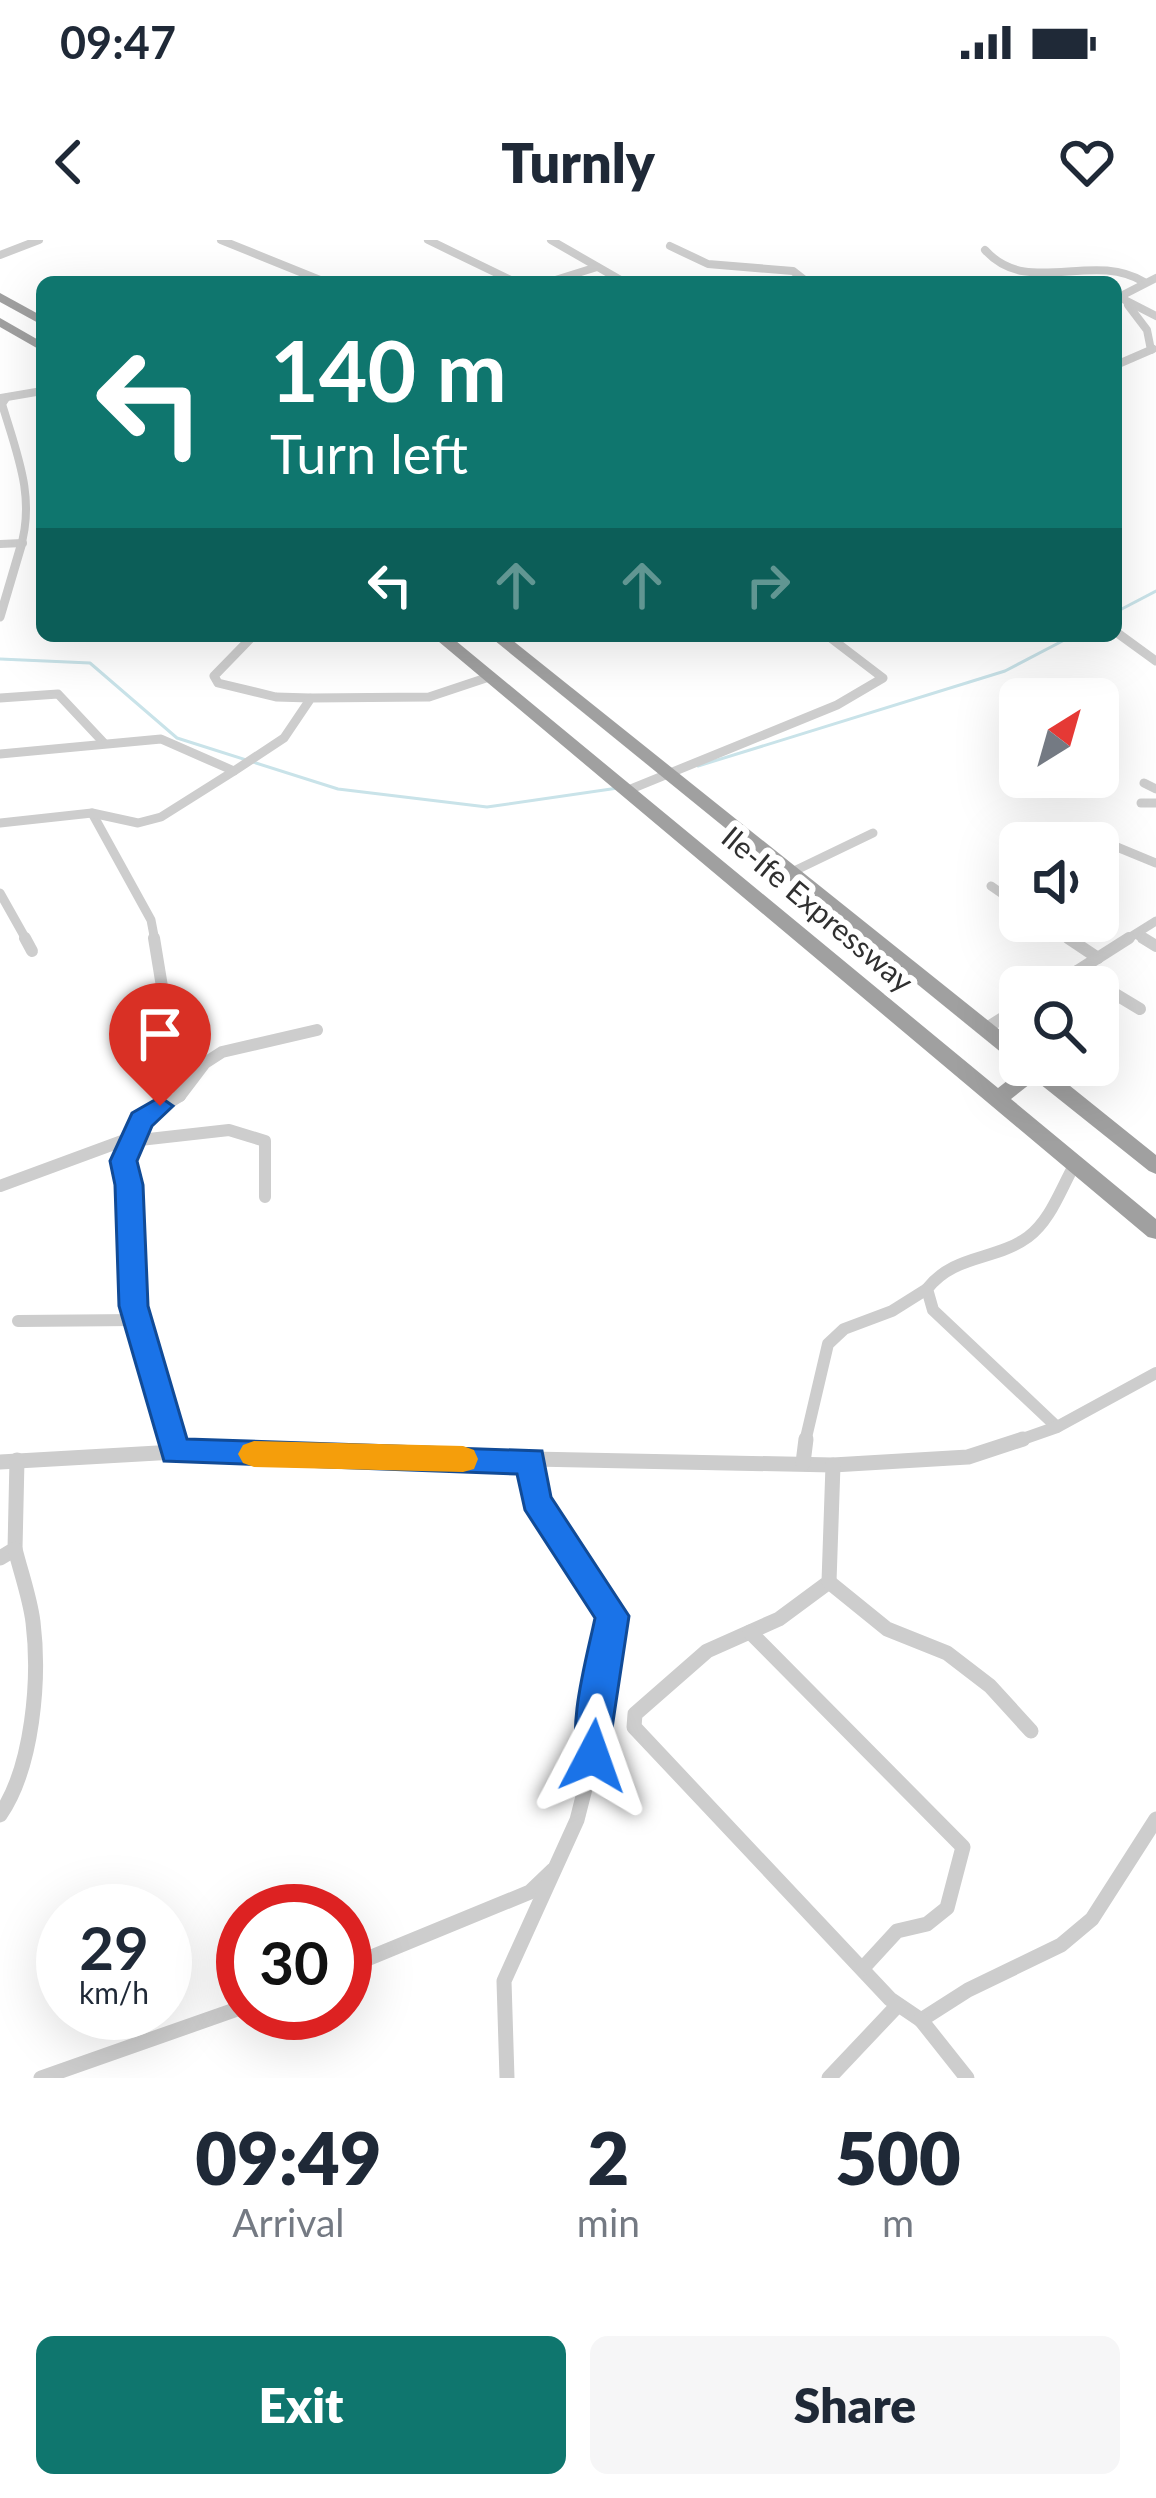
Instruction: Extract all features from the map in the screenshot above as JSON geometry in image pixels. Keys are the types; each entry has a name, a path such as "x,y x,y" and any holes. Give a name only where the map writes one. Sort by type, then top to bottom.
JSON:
{"highway":[{"path":"0,298 36,318"},
{"path":"0,322 36,343"},
{"name":"Ile-Ife Expressway","path":"447,642 1156,1231"},
{"name":"Ile-Ife Expressway","path":"504,642 999,1040"},
{"path":"695,848 736,829"},
{"path":"998,1099 1010,1086"},
{"name":"Ile-Ife Expressway","path":"1056,1086 1156,1166"}],"street":[{"path":"0,255 39,240"},
{"path":"221,240 310,276"},
{"path":"428,240 502,276"},
{"path":"549,240 612,276"},
{"path":"670,246 708,264 793,271 799,276"},
{"path":"985,250 995,263 1018,273 1064,261"},
{"path":"1099,258 1140,275 1144,282"},
{"path":"570,276 597,268"},
{"path":"1122,294 1156,278"},
{"path":"1122,302 1156,316"},
{"path":"1122,302 1148,331 1153,349 1122,362"},
{"path":"0,617 30,517 29,495 2,404 3,398 36,392"},
{"path":"0,544 23,542"},
{"path":"1122,636 1154,658"},
{"path":"247,642 214,676 218,682 276,697 429,697 459,691 489,677"},
{"path":"626,791 837,705 883,679 836,642"},
{"path":"0,698 58,694 104,743"},
{"path":"0,823 92,813 137,823 161,817 284,738 311,698"},
{"path":"0,754 161,739 235,771"},
{"path":"1144,783 1156,789"},
{"path":"1142,803 1156,803"},
{"path":"92,813 151,920 180,1096"},
{"path":"792,872 873,833"},
{"path":"1119,848 1156,863"},
{"path":"991,886 999,892"},
{"path":"0,893 32,951"},
{"path":"1085,966 1156,921"},
{"path":"1136,934 1156,946"},
{"path":"1074,942 1098,958"},
{"path":"1119,996 1140,1009"},
{"path":"985,1029 999,1020"},
{"path":"175,1452 136,1320 124,1161 141,1120 180,1096 205,1063 222,1052 317,1030"},
{"path":"0,1186 132,1139 229,1130 266,1141 265,1196"},
{"path":"803,1463 808,1418 828,1344 844,1329 892,1311 928,1288 944,1269 1024,1240 1040,1226 1075,1164"},
{"path":"928,1288 933,1310 1057,1427"},
{"path":"18,1321 136,1320"},
{"path":"0,1815 11,1805 21,1774 34,1627 8,1553 8,1461 175,1452 833,1466 968,1456 1057,1427 1156,1373"},
{"path":"508,2078 502,2032 503,1981 578,1820 593,1756 596,1705 612,1616 536,1501 531,1461"},
{"path":"833,1466 830,1582 812,1599 707,1651 635,1714 634,1727 898,2006 921,2020 967,2078"},
{"path":"830,1582 887,1629 946,1653 990,1686 1031,1731"},
{"path":"750,1632 963,1847 947,1908 927,1924 897,1931 863,1967"},
{"path":"921,2020 968,1990 1061,1945 1092,1919 1156,1819"},
{"path":"372,1957 530,1892 558,1865"},
{"path":"829,2078 898,2006"},
{"path":"41,2078 216,2016"}],"waterway":[{"path":"1122,609 1156,591"},
{"path":"698,766 1005,671 1061,642"},
{"path":"0,659 90,663 177,738 338,789 487,807 618,788"}],"slow traffic":[{"path":"254,1454 463,1459"}],"route":[{"path":"160,1106 141,1120 124,1161 133,1306 175,1452 531,1461 536,1501 612,1616 596,1705 593,1756"}]}
